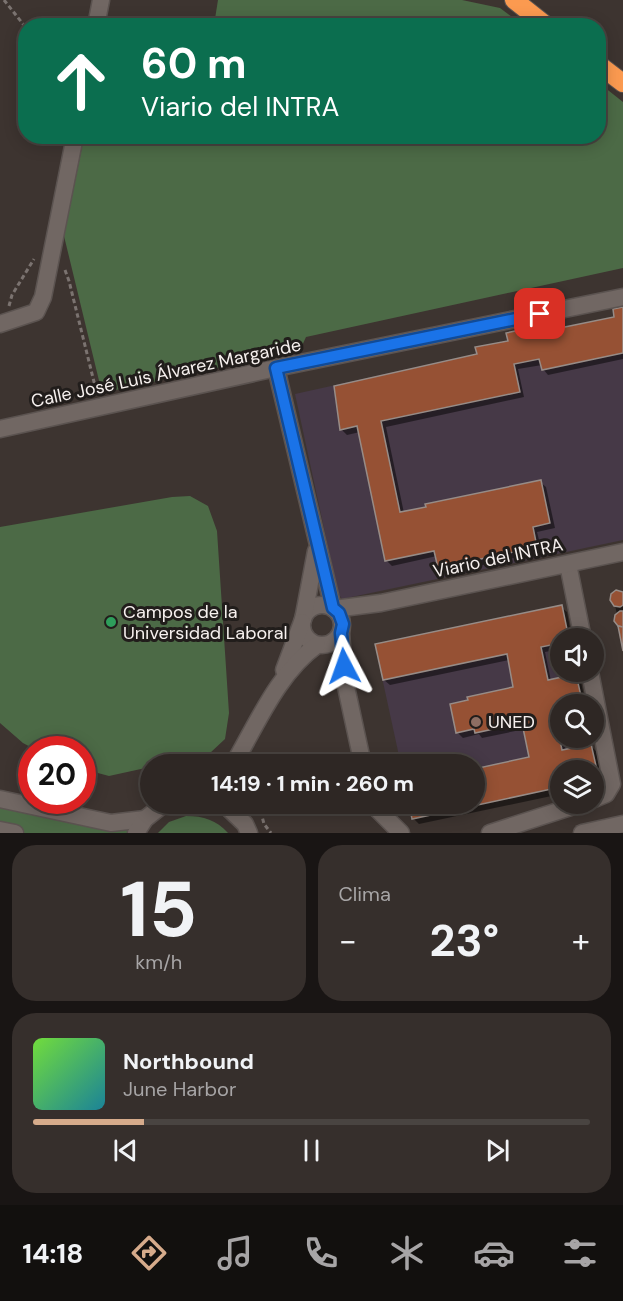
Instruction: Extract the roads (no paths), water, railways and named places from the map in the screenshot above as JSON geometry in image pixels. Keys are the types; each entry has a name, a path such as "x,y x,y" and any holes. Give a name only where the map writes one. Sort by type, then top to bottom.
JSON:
{"highway":[{"path":"514,0 538,18"},
{"path":"606,70 623,83"}],"street":[{"path":"98,18 101,0"},
{"path":"0,324 36,312 43,297 73,144"},
{"name":"Calle José Luis Álvarez Margaride","path":"0,429 276,368 623,297"},
{"path":"276,368 316,544 333,608 341,618 345,682 361,754"},
{"path":"316,544 302,621 304,634 311,642 320,645 336,664 345,682"},
{"name":"Viario del INTRA","path":"333,608 381,603 623,552"},
{"path":"568,564 581,628"},
{"path":"239,754 278,688 296,663 320,645 334,642 342,631 359,616 381,603"},
{"path":"278,688 305,614 315,606 327,605 333,608"},
{"path":"592,682 612,784 604,795"},
{"path":"0,799 111,824 141,826 154,814"},
{"path":"490,833 550,813"},
{"path":"235,814 245,824 249,833"},
{"path":"382,814 401,833"},
{"path":"582,833 623,824"},
{"path":"0,830 15,833"}],"place":[{"name":"Campos de la Universidad Laboral","path":"111,622"},
{"name":"UNED","path":"476,722"}]}
